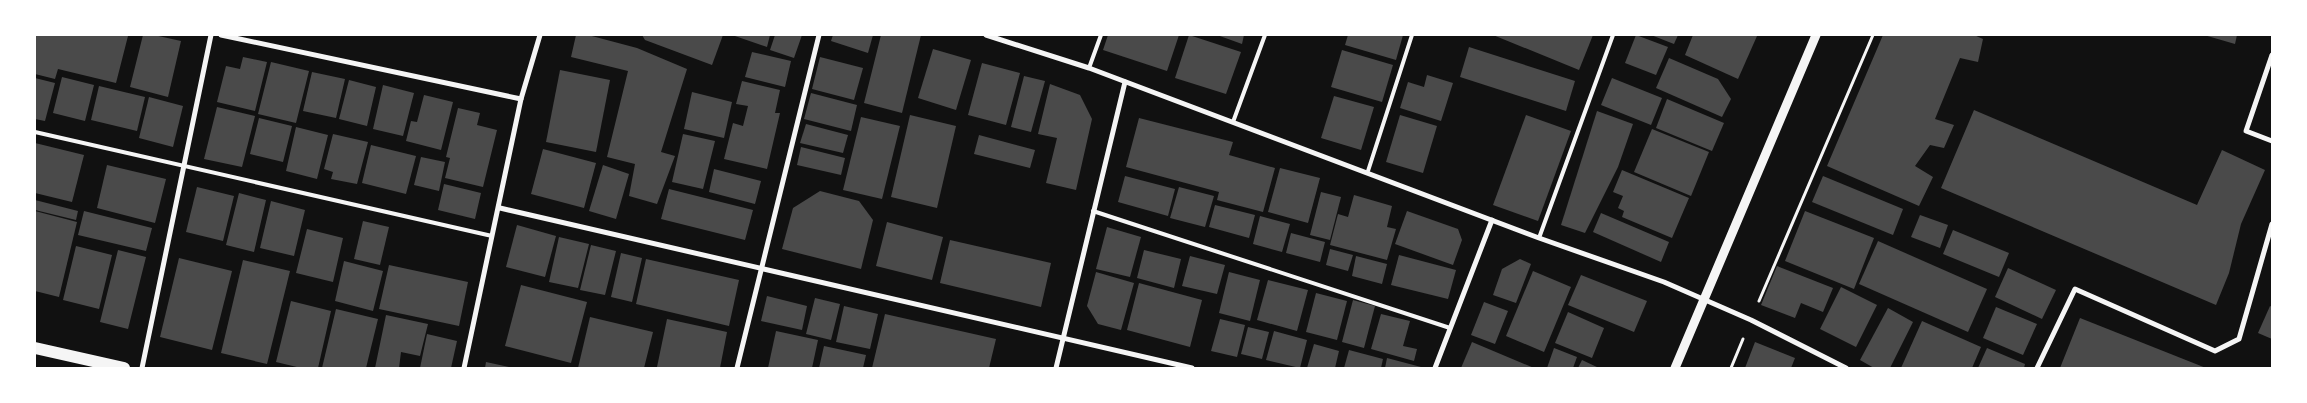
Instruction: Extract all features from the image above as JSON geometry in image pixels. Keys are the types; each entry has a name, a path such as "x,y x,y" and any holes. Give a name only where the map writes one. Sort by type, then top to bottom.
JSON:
{"main road":[{"path":"35,348 124,368"}],"street":[{"path":"142,368 211,35"},
{"path":"221,35 521,99"},
{"path":"464,368 492,236 500,208 521,99 540,35"},
{"path":"737,368 820,35"},
{"path":"986,35 1089,68 1368,171 1538,238 1664,282 1751,320 1846,368"},
{"path":"1675,368 1816,35"},
{"path":"2272,55 2246,131 2272,140"},
{"path":"1056,368 1125,82"},
{"path":"500,208 1192,368"},
{"path":"1435,368 1492,220"},
{"path":"2037,368 2075,289 2215,351 2239,339 2272,224"}],"lane":[{"path":"1089,68 1101,35"},
{"path":"1233,122 1265,35"},
{"path":"1368,171 1412,35"},
{"path":"1538,238 1613,35"},
{"path":"35,132 492,236"},
{"path":"1093,211 1450,328"}],"path":[{"path":"1731,368 1873,35"}],"building":[{"path":"35,35 128,36 116,83 58,69 55,79 35,74"},
{"path":"143,35 154,35 181,41 168,97 130,87"},
{"path":"576,35 588,35 637,48 687,69 661,152 675,156 657,204 629,196 635,164 607,157 628,71 571,57"},
{"path":"642,35 723,35 712,65 645,40"},
{"path":"732,35 770,35 767,47"},
{"path":"775,35 802,35 794,58 770,50"},
{"path":"833,35 873,35 868,53 831,41"},
{"path":"881,35 921,35 902,113 864,103"},
{"path":"1108,35 1179,35 1167,71 1103,50"},
{"path":"1189,35 1241,52 1226,94 1175,78"},
{"path":"1217,35 1244,35 1242,44"},
{"path":"1348,35 1403,35 1396,60 1345,45"},
{"path":"1493,35 1593,35 1579,70"},
{"path":"1636,35 1668,47 1656,75 1625,63"},
{"path":"1651,35 1678,35 1674,44"},
{"path":"1693,35 1757,36 1738,79 1685,55"},
{"path":"1883,35 1974,35 1983,39 1978,62 1960,58 1935,119 1954,125 1944,148 1930,145 1915,166 1933,177 1919,206 1827,166"},
{"path":"2204,35 2237,35 2235,44"},
{"path":"1469,47 1575,81 1566,111 1460,77"},
{"path":"933,49 971,60 956,110 918,98"},
{"path":"1342,50 1393,65 1382,102 1331,87"},
{"path":"752,52 791,61 785,87 745,77"},
{"path":"243,57 267,62 255,111 217,102 226,66 240,69"},
{"path":"820,57 863,68 854,100 812,89"},
{"path":"1669,58 1718,79 1731,99 1722,117 1656,88"},
{"path":"271,62 309,71 296,123 258,114"},
{"path":"982,63 1020,73 1006,125 968,115"},
{"path":"560,70 610,80 596,152 546,142"},
{"path":"312,72 345,79 336,118 303,111"},
{"path":"1427,75 1453,83 1441,121 1400,108 1408,82 1424,87"},
{"path":"1024,76 1045,81 1031,132 1011,127"},
{"path":"62,77 94,85 85,121 53,113"},
{"path":"35,78 55,83 45,121 35,119"},
{"path":"1612,78 1662,98 1651,125 1601,105"},
{"path":"349,80 376,87 367,126 339,119"},
{"path":"742,81 780,90 775,113 780,113 767,169 724,159 733,123 743,126 748,106 736,104"},
{"path":"1050,84 1080,95 1092,119 1076,190 1046,183 1057,138 1038,134"},
{"path":"383,85 414,93 403,136 373,129"},
{"path":"99,86 145,97 137,131 91,120"},
{"path":"692,92 732,102 724,138 684,129"},
{"path":"811,93 857,105 851,131 804,119"},
{"path":"424,95 453,102 441,150 406,141 411,121 417,122"},
{"path":"1334,96 1374,107 1361,150 1321,138"},
{"path":"149,97 183,106 173,147 139,138"},
{"path":"1667,99 1724,123 1712,151 1656,128"},
{"path":"217,107 255,116 242,167 204,159"},
{"path":"458,108 480,113 477,125 497,130 483,187 445,178 450,158 446,157"},
{"path":"1974,110 2197,205 2222,150 2265,170 2241,224 2229,273 2216,305 1941,188"},
{"path":"1597,111 1633,124 1618,167 1585,233 1561,225"},
{"path":"910,115 956,126 937,208 891,197"},
{"path":"1400,115 1437,126 1423,173 1386,162"},
{"path":"1526,115 1571,131 1538,221 1493,205"},
{"path":"861,117 900,126 882,199 843,190"},
{"path":"259,118 292,126 283,162 250,154"},
{"path":"1139,118 1233,142 1229,155 1275,168 1263,212 1217,200 1219,192 1126,167"},
{"path":"806,124 848,135 843,153 800,143"},
{"path":"296,127 328,135 317,179 286,171"},
{"path":"1652,129 1709,152 1691,196 1634,172"},
{"path":"333,134 368,142 357,184 331,179 333,172 324,169"},
{"path":"683,134 715,141 703,189 672,182"},
{"path":"979,135 1035,150 1030,168 974,154"},
{"path":"35,143 84,155 72,202 35,193"},
{"path":"371,145 416,156 406,194 362,183"},
{"path":"801,147 845,158 841,175 797,165"},
{"path":"543,149 596,163 584,208 531,194"},
{"path":"421,157 445,162 439,191 414,185"},
{"path":"107,165 166,179 155,223 97,208"},
{"path":"603,165 629,174 616,219 589,211"},
{"path":"1280,168 1320,178 1308,223 1268,212"},
{"path":"714,169 761,181 755,204 709,192"},
{"path":"1622,170 1689,198 1672,238 1622,217 1624,211 1618,208 1623,196 1613,192"},
{"path":"1125,176 1175,189 1168,216 1118,202"},
{"path":"1823,176 1903,209 1893,235 1812,202"},
{"path":"444,184 481,193 475,219 438,210"},
{"path":"197,187 234,196 223,241 186,232"},
{"path":"1179,187 1214,196 1205,227 1170,218"},
{"path":"669,189 753,210 745,240 661,219"},
{"path":"820,191 859,201 873,220 861,269 782,249 793,208"},
{"path":"1321,192 1341,197 1330,240 1310,235"},
{"path":"239,193 266,200 254,252 226,245"},
{"path":"1354,195 1392,206 1387,227 1396,229 1387,260 1330,245 1338,214 1348,217"},
{"path":"35,200 78,211 76,220 35,210"},
{"path":"271,201 305,210 294,256 260,248"},
{"path":"1215,205 1255,215 1249,238 1209,227"},
{"path":"35,211 77,222 59,297 35,291"},
{"path":"84,211 152,228 146,251 78,235"},
{"path":"1407,211 1458,229 1462,240 1453,265 1395,244"},
{"path":"1805,211 1874,238 1854,289 1785,261"},
{"path":"1601,213 1669,242 1661,262 1593,232"},
{"path":"1920,215 1948,225 1940,248 1911,237"},
{"path":"1260,216 1290,224 1282,252 1253,244"},
{"path":"363,221 389,227 380,265 354,259"},
{"path":"887,222 943,237 932,280 876,266"},
{"path":"517,225 556,236 545,277 506,267"},
{"path":"1107,227 1141,237 1130,277 1096,269"},
{"path":"307,229 343,238 333,282 296,273"},
{"path":"1953,230 2009,253 1999,277 1943,254"},
{"path":"1291,233 1325,242 1320,262 1286,253"},
{"path":"559,237 589,244 578,288 549,282"},
{"path":"950,240 1051,263 1041,307 940,283"},
{"path":"1878,241 1987,289 1968,332 1859,284"},
{"path":"591,245 616,251 605,295 580,290"},
{"path":"76,246 112,255 99,309 63,300"},
{"path":"1330,249 1353,255 1348,271 1326,265"},
{"path":"118,250 146,257 128,329 100,322"},
{"path":"1144,250 1181,259 1174,288 1137,278"},
{"path":"621,253 642,258 632,302 611,297"},
{"path":"1399,255 1456,270 1448,299 1391,285"},
{"path":"1190,256 1225,265 1217,294 1182,286"},
{"path":"1356,256 1387,264 1382,284 1352,276"},
{"path":"179,258 232,271 212,350 160,337"},
{"path":"646,259 739,280 729,326 636,304"},
{"path":"1520,259 1531,264 1516,303 1493,295 1502,269"},
{"path":"243,260 290,271 267,364 221,353"},
{"path":"344,261 383,271 373,311 335,301"},
{"path":"389,265 468,282 459,326 379,309"},
{"path":"1777,266 1833,288 1823,312 1801,303 1795,318 1761,305"},
{"path":"2008,268 2056,290 2042,319 1995,297"},
{"path":"1533,271 1571,287 1544,352 1506,336"},
{"path":"1096,272 1134,283 1121,330 1098,324 1087,306"},
{"path":"1229,272 1260,280 1250,321 1219,313"},
{"path":"1581,275 1647,301 1634,332 1568,305"},
{"path":"1268,280 1308,290 1297,331 1257,320"},
{"path":"1139,283 1202,300 1190,347 1127,330"},
{"path":"521,285 587,302 571,363 505,346"},
{"path":"1841,287 1877,305 1856,347 1820,329"},
{"path":"1316,293 1347,301 1337,340 1306,332"},
{"path":"767,296 807,306 802,330 761,321"},
{"path":"815,298 840,304 831,340 806,334"},
{"path":"1353,300 1375,306 1364,348 1342,342"},
{"path":"291,301 331,311 318,368 301,368 276,362"},
{"path":"1484,302 1508,311 1495,344 1471,335"},
{"path":"844,306 878,314 870,349 836,342"},
{"path":"2270,306 2272,307 2272,339 2258,333"},
{"path":"1996,307 2037,324 2023,355 1983,338"},
{"path":"1888,308 1913,322 1890,368 1874,368 1860,360"},
{"path":"336,309 378,319 366,368 322,368"},
{"path":"1568,312 1604,328 1592,358 1555,343"},
{"path":"885,314 996,339 989,368 872,368"},
{"path":"1381,314 1410,321 1403,346 1417,349 1414,361 1371,349"},
{"path":"386,315 428,324 420,356 401,352 399,368 375,368"},
{"path":"590,317 653,332 644,368 578,368"},
{"path":"2080,318 2206,368 2060,368"},
{"path":"667,319 727,332 720,368 657,367"},
{"path":"1220,319 1245,325 1237,357 1211,351"},
{"path":"1922,321 1981,347 1972,368 1901,368"},
{"path":"1248,327 1269,332 1262,359 1241,354"},
{"path":"776,331 818,340 812,368 768,368"},
{"path":"1274,331 1307,340 1300,368 1266,360"},
{"path":"427,334 457,341 451,368 420,368"},
{"path":"1472,342 1534,368 1461,368"},
{"path":"1755,342 1795,358 1791,368 1745,368"},
{"path":"1314,344 1339,351 1335,368 1307,368"},
{"path":"824,346 866,355 863,368 819,368"},
{"path":"1554,348 1577,357 1573,368 1547,368"},
{"path":"1987,348 2025,364 2024,368 1978,368"},
{"path":"1349,350 1383,359 1381,368 1344,368"},
{"path":"1387,358 1421,367 1421,368 1385,368"},
{"path":"1582,360 1599,368 1578,368"},
{"path":"486,362 509,367 509,368 485,368"}]}
